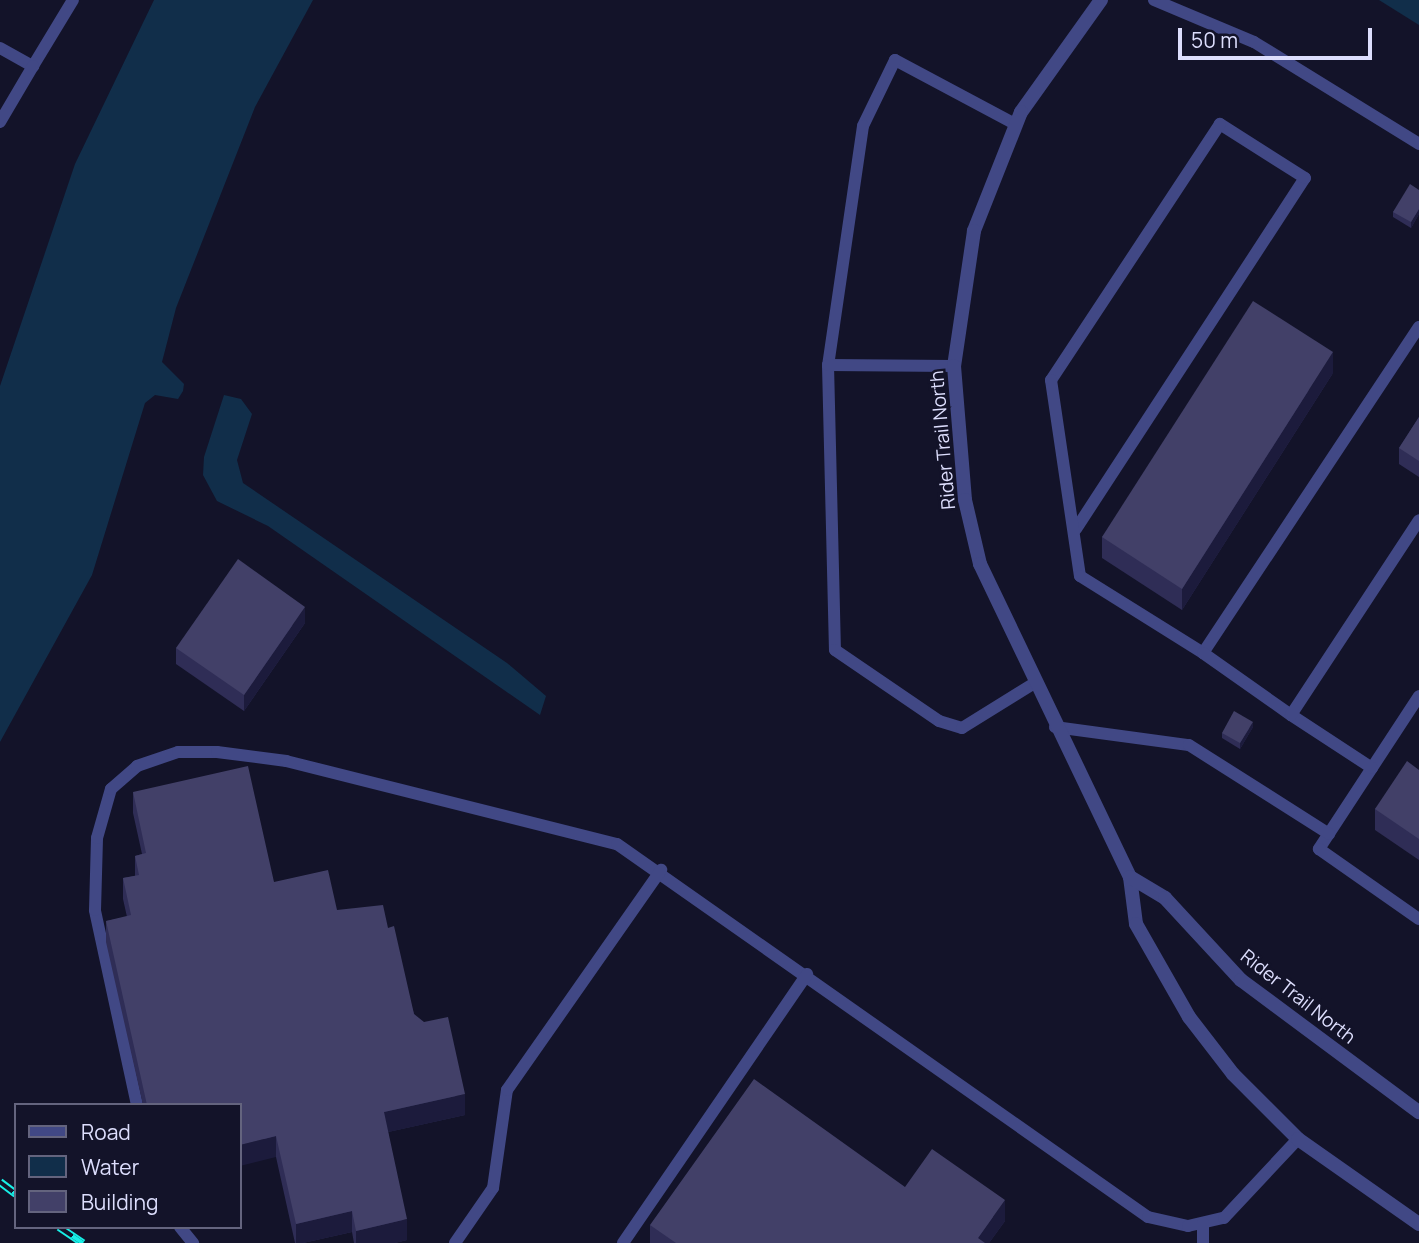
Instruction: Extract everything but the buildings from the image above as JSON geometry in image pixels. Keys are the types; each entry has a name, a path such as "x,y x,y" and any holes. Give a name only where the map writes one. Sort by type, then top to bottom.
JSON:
{"street":[{"name":"Rider Trail North","path":"1101,0 1015,124 974,231 954,366 965,500 980,564 1033,684 1130,877 1136,924 1189,1017 1233,1074 1298,1139 1419,1224"},
{"name":"Rider Trail North","path":"1130,877 1165,898 1241,980 1419,1112"}],"lane":[{"path":"0,122 73,0"},
{"path":"1154,0 1254,42 1419,144"},
{"path":"0,48 33,66"},
{"path":"1015,124 895,60 863,126 828,365 835,650 939,721 962,728 1033,684"},
{"path":"1076,529 1305,178 1220,124 1051,380 1076,529 1080,576 1203,653 1372,768"},
{"path":"1203,653 1419,327"},
{"path":"828,365 954,366"},
{"path":"1291,715 1419,520"},
{"path":"1419,696 1319,849 1419,919"},
{"path":"1055,727 1189,745 1329,834"},
{"path":"136,1103 94,910 97,838 106,801 137,766 178,752 286,761 617,844 661,870 1137,1210 1188,1226 1224,1218 1298,1139"},
{"path":"455,1243 493,1188 508,1090 661,870"},
{"path":"623,1243 807,974"},
{"path":"1203,1223 1203,1243"}],"water":[{"path":"154,0 313,0 255,107 176,308 162,362 184,384 183,391 178,399 155,395 145,403 92,575 0,742 0,386 75,164"},
{"path":"1379,0 1419,0 1419,25"},
{"path":"224,395 241,399 252,414 237,460 243,483 507,663 546,696 540,715 268,526 217,501 203,475 204,457"}],"railway":[{"path":"0,1182 14,1192"},
{"path":"62,1229 83,1243"}]}
